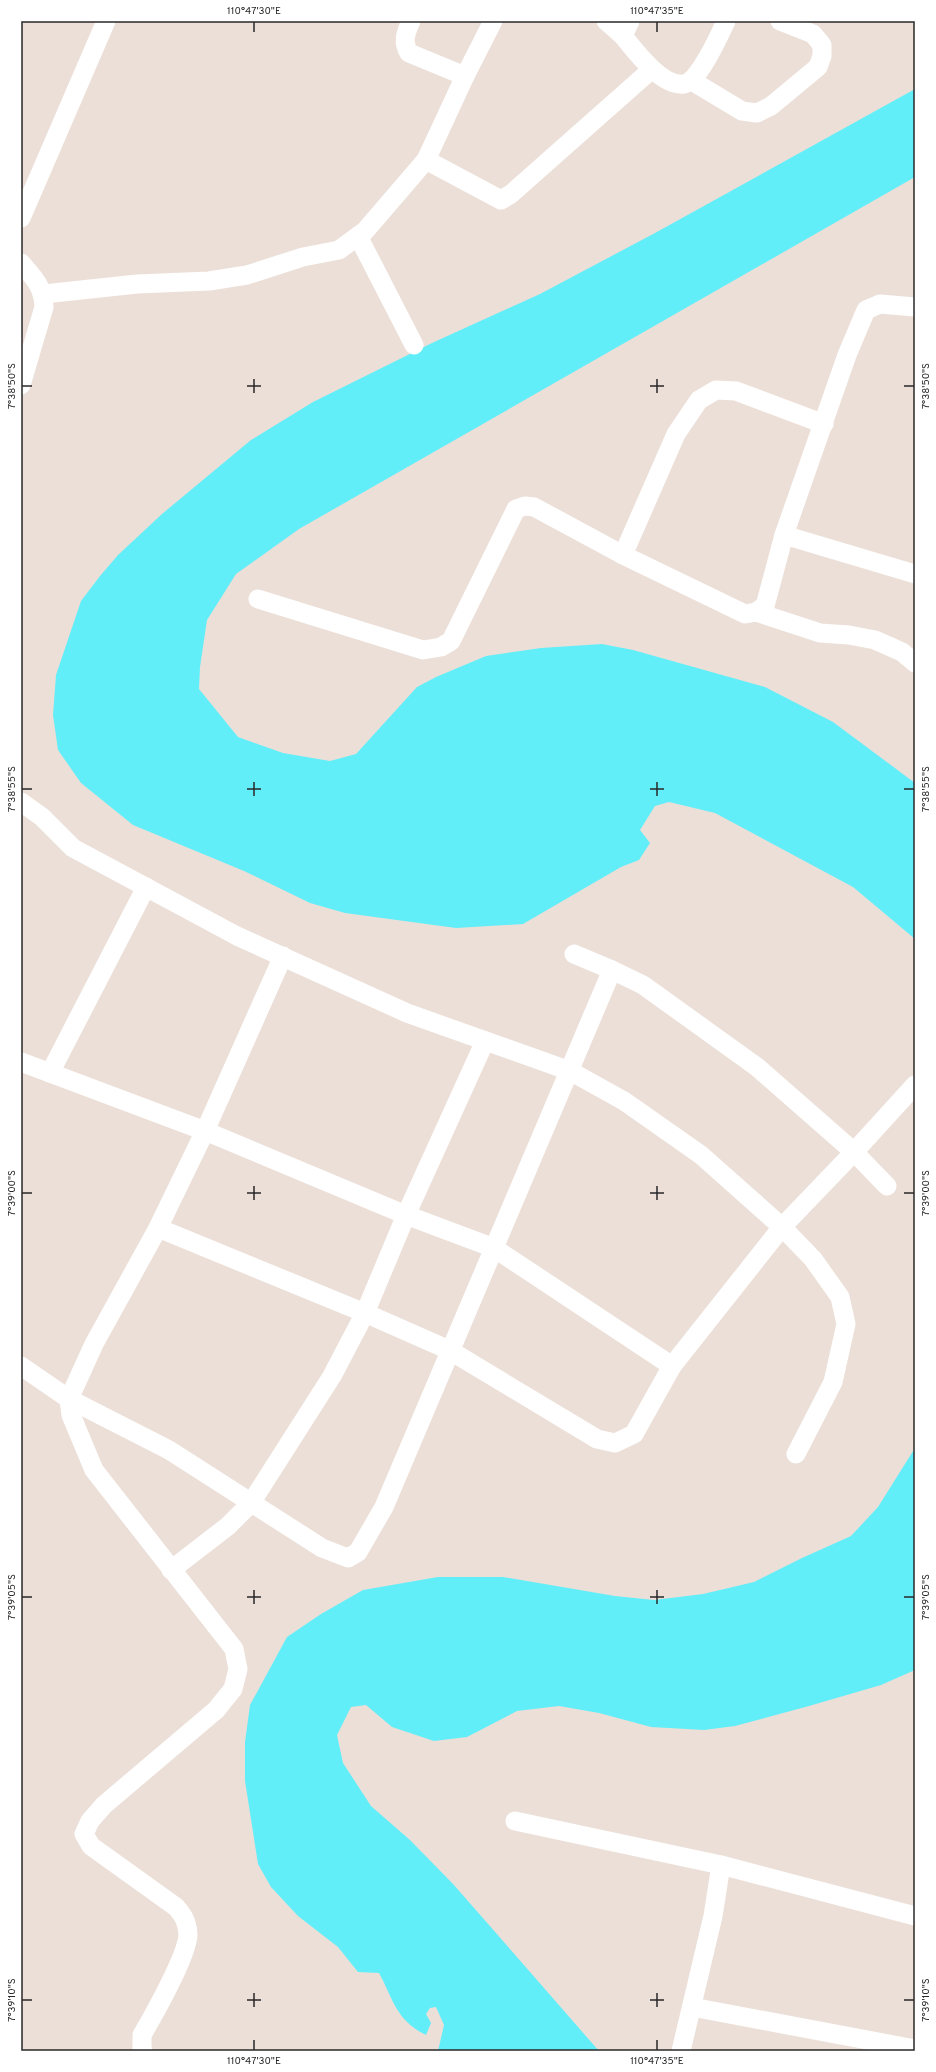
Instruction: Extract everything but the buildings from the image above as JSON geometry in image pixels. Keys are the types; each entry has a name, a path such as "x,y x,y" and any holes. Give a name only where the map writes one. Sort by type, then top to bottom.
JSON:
{"street":[{"path":"21,218 106,21"},
{"path":"411,21 406,35 405,47 409,53 465,76"},
{"path":"44,294 137,284 209,281 247,274 302,257 339,250 365,232 426,160 465,76 493,21"},
{"path":"606,21 627,29 651,70 675,83 685,84 692,81 715,46 726,21"},
{"path":"692,81 742,111 757,113 770,106 818,67 822,56 822,45 813,34 780,21"},
{"path":"426,160 501,200 511,194 651,70"},
{"path":"358,236 414,344"},
{"path":"21,263 37,282 44,294 42,319 21,384"},
{"path":"258,599 423,650 440,647 451,641 516,509 525,506 534,507 623,555 745,614 756,612 765,606 784,535 847,355 866,310 880,304 915,307"},
{"path":"623,555 676,434 699,400 716,390 736,391 824,424"},
{"path":"784,535 915,574"},
{"path":"756,612 820,633 849,635 875,640 902,652 915,663"},
{"path":"21,802 42,817 73,848 237,936 407,1013 570,1071 624,1100 701,1155 782,1227 813,1260 840,1297 846,1324 833,1382 796,1454"},
{"path":"50,1073 146,888"},
{"path":"574,954 643,984 757,1067 854,1152 887,1186"},
{"path":"144,2051 142,2048 142,2036 181,1958 188,1936 185,1918 176,1907 91,1846 84,1834 90,1821 104,1805 216,1710 233,1689 238,1669 234,1649 94,1470 71,1415 69,1399 94,1344 158,1228 204,1131 283,956"},
{"path":"21,1366 69,1399 169,1450 322,1548 348,1558 358,1552 384,1507 449,1350 570,1071 612,970"},
{"path":"171,1570 228,1526 251,1503 332,1376 365,1313 406,1215 486,1041"},
{"path":"21,1062 204,1131 406,1215 494,1248 672,1366"},
{"path":"158,1228 365,1313 449,1350 597,1439 614,1444 634,1434 672,1366 782,1227 854,1152 915,1085"},
{"path":"515,1821 721,1865 915,1916"},
{"path":"681,2051 713,1916 721,1865"},
{"path":"692,2007 915,2049"}],"water":[{"path":"915,89 915,177 299,529 236,574 207,620 200,667 199,689 238,737 283,753 330,761 356,754 417,687 436,677 486,656 541,648 602,644 633,650 765,687 833,722 915,783 915,939 853,887 715,813 669,802 655,806 640,830 650,843 639,860 621,867 523,924 456,928 345,913 310,903 244,871 133,825 81,783 58,750 53,715 56,675 81,601 118,555 162,514 251,440 313,402 432,343 540,294 655,233"},
{"path":"915,1448 915,1670 881,1685 809,1706 735,1726 704,1730 651,1727 599,1713 559,1706 517,1711 467,1737 434,1741 392,1727 366,1705 351,1707 337,1735 343,1763 371,1806 410,1840 454,1885 599,2051 438,2051 444,2025 436,2007 430,2008 426,2014 431,2023 426,2035 408,2023 402,2016 379,1973 358,1972 338,1947 298,1916 271,1887 258,1864 245,1781 245,1742 250,1705 287,1637 321,1614 363,1590 438,1577 503,1577 615,1596 654,1600 703,1594 754,1582 851,1536 878,1507"}]}
